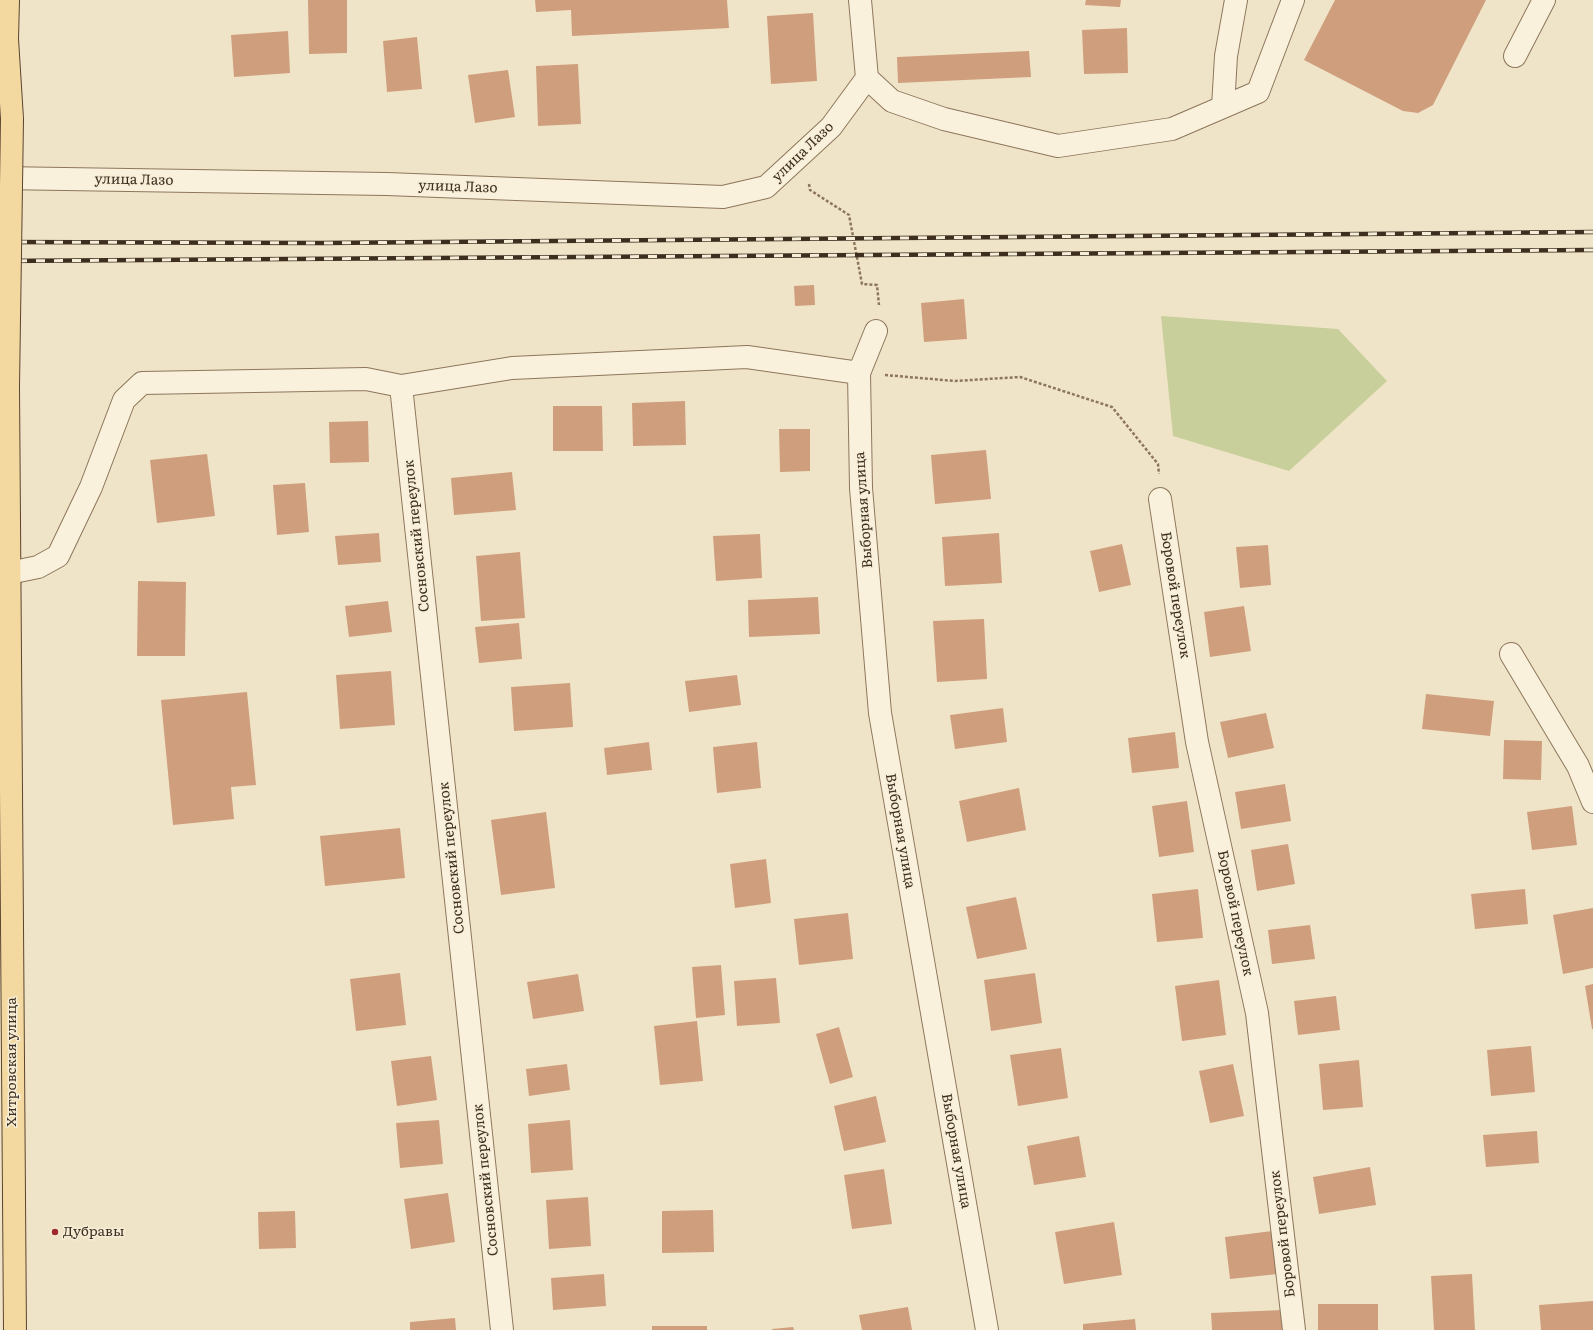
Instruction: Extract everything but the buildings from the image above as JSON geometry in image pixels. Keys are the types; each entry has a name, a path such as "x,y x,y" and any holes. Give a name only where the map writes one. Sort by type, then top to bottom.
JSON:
{"main road":[{"name":"Хитровская улица","path":"8,0 7,39 12,119 8,386 9,572 5,733 6,1079 15,1330"}],"street":[{"path":"860,0 866,78 892,101 944,119 1058,146 1172,129 1258,92 1293,0"},
{"path":"1223,107 1226,56 1236,0"},
{"path":"1515,56 1544,0"},
{"name":"улица Лазо","path":"0,178 395,185 723,197 766,187 831,128 866,78"},
{"name":"Выборная улица","path":"876,331 859,373 861,488 880,713 987,1330"},
{"path":"9,572 38,567 58,556 91,487 124,400 142,383 366,379 401,386 512,368 747,357 859,373"},
{"name":"Сосновский переулок","path":"401,386 502,1330"},
{"name":"Боровой переулок","path":"1160,499 1198,742 1256,1013 1294,1330"},
{"path":"1510,654 1578,766 1593,802"}],"path":[{"path":"804,153 810,190 849,214 862,284 877,286 879,300 876,331"},
{"path":"859,373 955,381 1020,377 1112,407 1158,464 1160,499"}],"green space":[{"path":"1161,316 1338,329 1387,381 1289,471 1173,436"}],"railway":[{"path":"0,242 322,243 1593,232"},
{"path":"0,261 1593,250"}],"place":[{"name":"Дубравы","path":"55,1232"}]}
